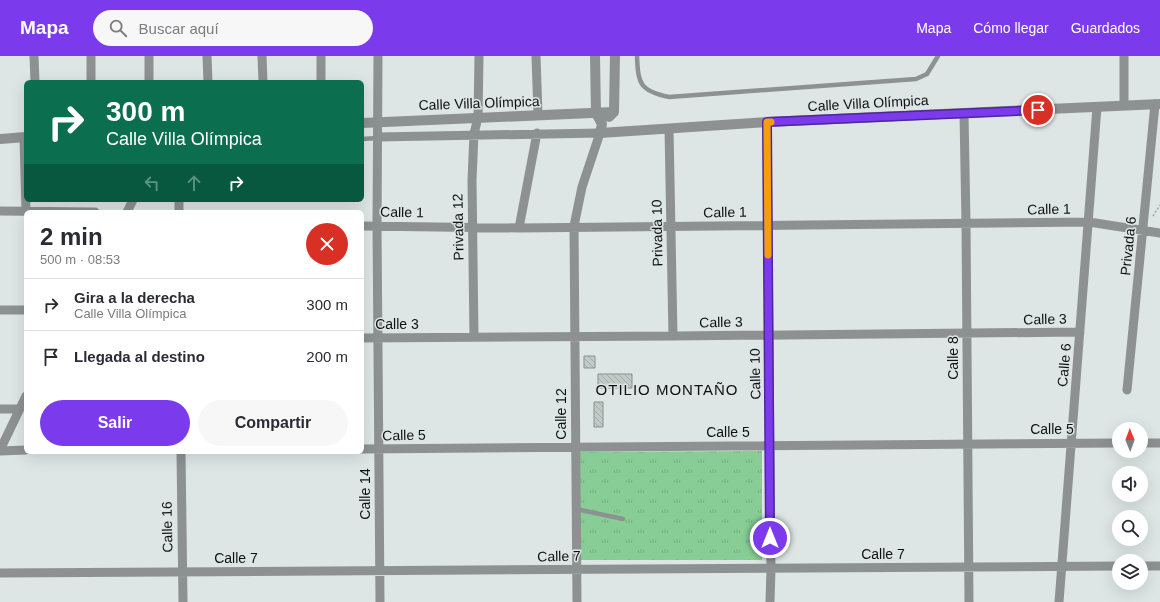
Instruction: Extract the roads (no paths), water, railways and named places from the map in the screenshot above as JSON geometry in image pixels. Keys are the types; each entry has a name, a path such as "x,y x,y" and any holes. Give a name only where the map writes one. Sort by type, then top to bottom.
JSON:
{"street":[{"path":"34,56 35,80"},
{"path":"91,56 91,80"},
{"path":"149,56 149,80"},
{"path":"207,56 208,80"},
{"path":"262,56 262,80"},
{"path":"321,56 321,80"},
{"name":"Calle 14","path":"378,56 379,122 377,226 380,602"},
{"name":"Privada 12","path":"474,337 472,180 474,134 478,117 479,56"},
{"path":"536,56 538,115"},
{"path":"595,56 596,113 601,128"},
{"path":"378,138 537,133 601,128 614,112 615,56"},
{"path":"1124,56 1124,105"},
{"name":"Calle Villa Olímpica","path":"601,128 669,129 767,122 1158,104"},
{"name":"Privada 6","path":"1127,390 1158,104"},
{"name":"Calle 6","path":"1059,602 1097,107"},
{"name":"Calle Villa Olímpica","path":"364,123 614,112"},
{"name":"Calle 8","path":"964,113 969,602"},
{"name":"Calle 10","path":"767,122 771,569 770,602"},
{"name":"Calle 12","path":"577,602 574,226 584,182 601,128"},
{"name":"Privada 10","path":"669,129 673,336"},
{"path":"519,228 537,133"},
{"path":"0,139 24,137"},
{"path":"0,211 24,211"},
{"name":"Calle 1","path":"364,226 519,228 574,226 768,226 1089,222 1160,233"},
{"path":"0,310 24,310"},
{"name":"Calle 3","path":"364,338 1080,332"},
{"path":"24,400 0,450 24,450"},
{"path":"0,409 19,409"},
{"name":"Calle 5","path":"364,449 1112,443"},
{"path":"1148,443 1160,443"},
{"name":"Calle 16","path":"181,454 183,602"},
{"name":"Calle 7","path":"0,573 1112,566"},
{"path":"1148,566 1160,566"}],"lane":[{"path":"637,56 640,82 646,89 656,95 669,97 916,79 926,74 938,56"},
{"path":"364,139 378,138"},
{"path":"576,509 623,519"}],"district":[{"name":"OTILIO MONTAÑO","path":"667,390"}]}
